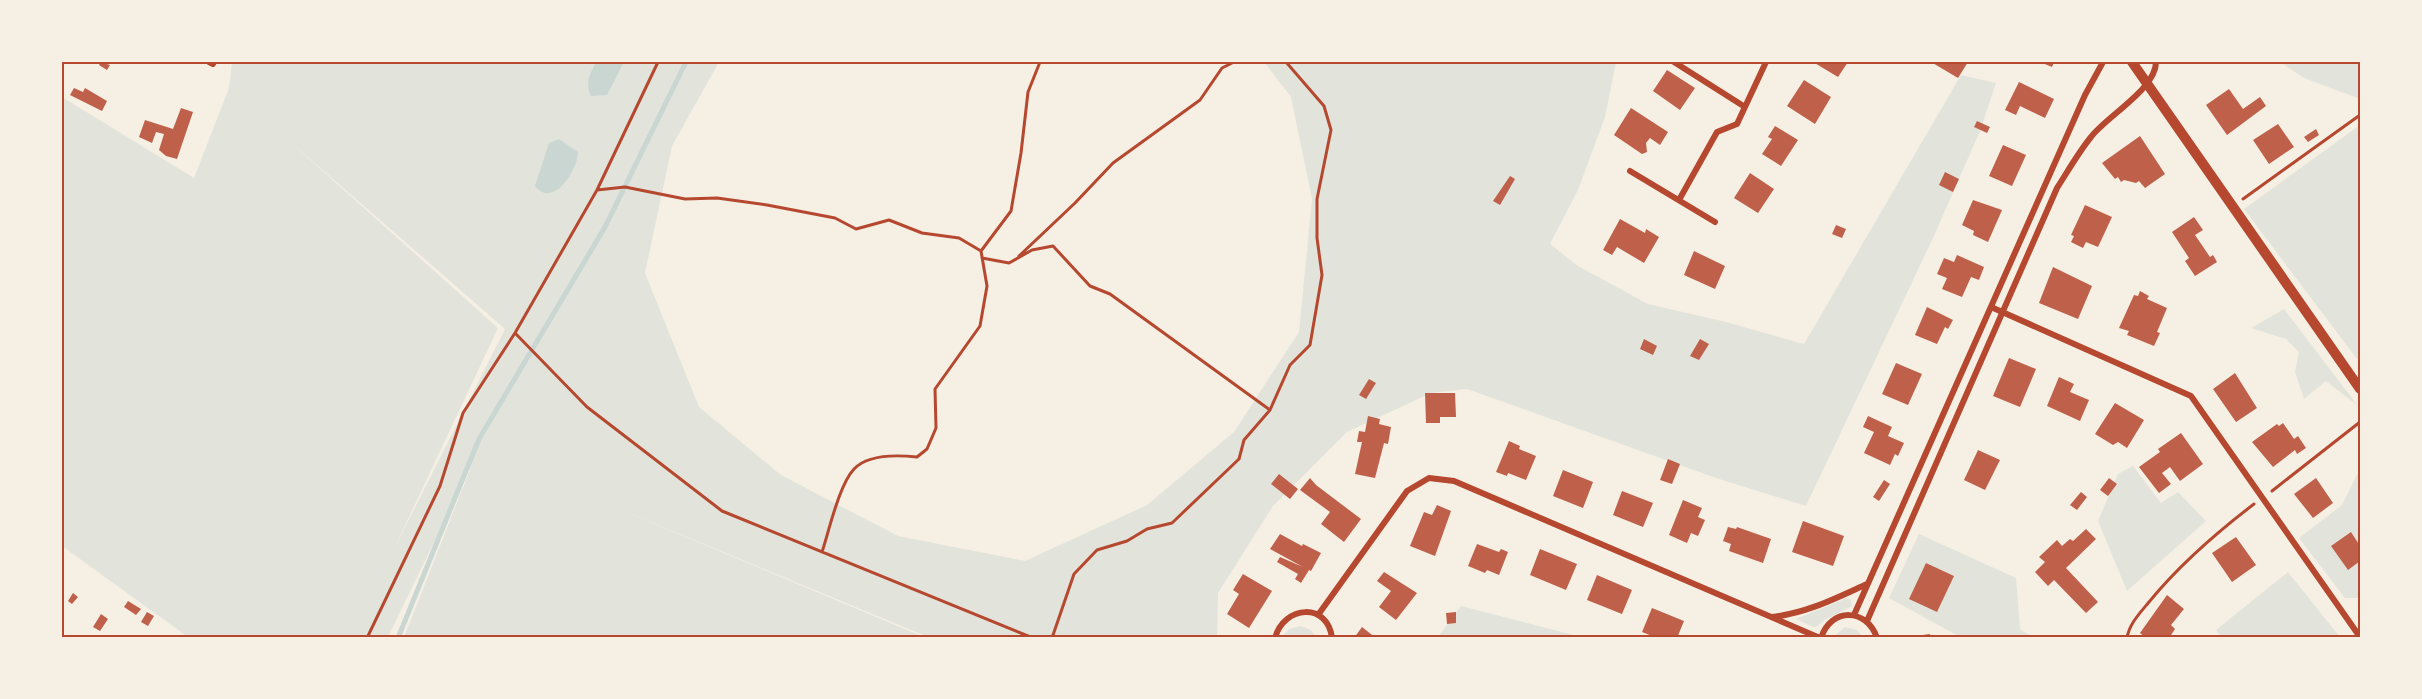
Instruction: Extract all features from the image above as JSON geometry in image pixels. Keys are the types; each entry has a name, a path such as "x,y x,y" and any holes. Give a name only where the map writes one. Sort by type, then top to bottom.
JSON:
{"street":[{"path":"1674,62 1745,107"},
{"path":"1679,200 1717,132 1737,124 1766,62"},
{"path":"1854,615 2085,95 2103,62"},
{"path":"2132,62 2361,389"},
{"path":"1867,621 2057,188 2091,136 2147,83 2156,70 2156,62"},
{"path":"1630,171 1715,222"},
{"path":"1990,308 2191,396 2361,637"},
{"path":"1318,615 1407,491 1429,478 1454,481 1820,638 1828,623 1834,618 1854,615 1867,621 1874,629 1877,638"},
{"path":"1772,617 1792,615 1816,607 1868,584"},
{"path":"1275,638 1278,626 1293,613 1308,611 1318,615 1327,623 1332,638"}],"path":[{"path":"367,638 440,486 463,413 516,333 597,190 658,62"},
{"path":"822,552 836,506 854,469 866,462 898,455 917,457 927,449 936,428 934,389 980,326 987,286 981,251 1011,211 1028,92 1040,62"},
{"path":"1017,258 1113,163 1200,100 1222,68 1234,62"},
{"path":"1052,638 1074,574 1097,550 1127,541 1147,529 1172,523 1239,459 1244,440 1270,410 1290,365 1310,345 1322,275 1317,238 1317,199 1331,130 1324,106 1286,62"},
{"path":"2233,206 2361,115"},
{"path":"597,190 625,188 685,199 717,198 767,205 835,218 856,229 889,220 922,233 959,238 981,251"},
{"path":"982,258 1009,263 1032,250 1053,246 1090,286 1110,294 1270,410"},
{"path":"516,333 586,407 722,511 1033,638"},
{"path":"2127,638 2134,621 2170,576 2218,531 2361,422"}],"shaded area":[{"path":"232,62 719,62 672,146 645,273 699,407 781,475 898,536 1025,561 1147,505 1234,432 1299,332 1312,199 1291,97 1264,62 1616,62 1605,117 1578,190 1550,244 1578,266 1648,304 1726,322 1804,344 1961,75 1996,83 1980,131 1933,238 1806,506 1716,478 1467,389 1431,393 1347,432 1273,506 1218,593 1217,638 928,637 607,504 924,637 404,637 473,462 388,637 188,637 62,546 62,97 194,178 229,88","holes":["287,139 505,329 394,549 498,328"]},
{"path":"596,62 624,62 607,95 591,96 589,91 589,78"},
{"path":"2280,62 2360,62 2360,99 2304,78"},
{"path":"2360,125 2360,363 2244,209"},
{"path":"559,139 578,152 577,160 569,177 557,190 549,193 542,192 535,186 549,143"},
{"path":"2284,309 2358,406 2326,381 2304,399 2295,372 2299,352 2286,339 2251,328"},
{"path":"2133,466 2161,503 2178,492 2206,521 2127,591 2098,521 2118,474"},
{"path":"2360,469 2360,598 2345,598 2299,538 2342,505"},
{"path":"1919,534 2016,578 2020,629 2033,637 1960,637 1889,598"},
{"path":"2288,572 2340,637 2221,637 2216,630"},
{"path":"1847,598 1851,600 1852,606 1826,619 1816,627 1796,619"},
{"path":"1461,606 1581,637 1437,638"},
{"path":"1301,626 1311,630 1316,637 1282,637 1289,629"},
{"path":"1845,627 1857,630 1863,637 1833,637"}],"building":[{"path":"101,62 110,65 107,70 99,65"},
{"path":"1813,62 1848,62 1838,77"},
{"path":"1931,62 1968,62 1958,78"},
{"path":"2040,62 2054,62 2052,67"},
{"path":"1667,70 1695,88 1680,110 1653,91"},
{"path":"1804,80 1831,97 1815,124 1787,106"},
{"path":"2019,82 2054,99 2045,118 2020,106 2016,115 2005,110"},
{"path":"74,88 83,92 85,88 107,101 102,111 70,95"},
{"path":"2229,89 2243,109 2260,97 2266,106 2227,135 2206,105"},
{"path":"181,108 193,112 177,159 166,156 159,150 164,134 156,132 152,143 139,137 145,120 173,129"},
{"path":"1631,108 1668,132 1660,145 1650,138 1646,143 1647,152 1642,154 1614,135"},
{"path":"1977,121 1990,127 1987,133 1974,127"},
{"path":"2278,124 2294,147 2269,164 2253,140"},
{"path":"1775,126 1798,140 1781,166 1762,154 1772,139 1768,137"},
{"path":"2316,129 2319,135 2308,142 2304,137"},
{"path":"2140,136 2165,174 2145,188 2139,181 2136,183 2124,180 2121,182 2118,177 2115,179 2102,163"},
{"path":"2003,145 2026,155 2012,186 1989,176"},
{"path":"1945,172 1959,179 1953,192 1939,185"},
{"path":"1750,173 1774,189 1758,213 1734,198"},
{"path":"1510,176 1515,179 1500,205 1493,201"},
{"path":"1973,200 2002,210 1988,242 1973,235 1974,231 1962,225"},
{"path":"2085,205 2112,217 2098,247 2086,242 2083,248 2071,242 2074,236 2071,235"},
{"path":"2194,217 2203,230 2195,235 2210,257 2213,255 2217,262 2195,276 2185,261 2189,258 2172,232"},
{"path":"1620,219 1645,233 1646,229 1659,237 1644,263 1617,247 1612,255 1603,250"},
{"path":"1836,225 1846,229 1842,238 1832,234"},
{"path":"1694,251 1725,266 1715,289 1684,275"},
{"path":"1957,255 1984,267 1979,280 1971,277 1962,297 1942,289 1947,278 1937,274 1944,258 1954,262"},
{"path":"2053,267 2092,286 2078,319 2039,303"},
{"path":"2140,291 2149,296 2147,299 2167,308 2154,346 2127,335 2129,331 2119,328 2134,295 2138,296"},
{"path":"1927,307 1953,320 1948,329 1945,327 1937,344 1915,335"},
{"path":"1644,339 1657,346 1653,355 1640,349"},
{"path":"1700,339 1709,344 1699,360 1690,356"},
{"path":"2009,358 2036,369 2020,407 1993,396"},
{"path":"1896,363 1922,374 1908,405 1882,394"},
{"path":"2235,373 2257,408 2236,422 2213,389"},
{"path":"2059,377 2074,384 2070,392 2089,400 2080,421 2047,406"},
{"path":"1369,379 1376,383 1366,399 1359,395"},
{"path":"1425,393 1455,393 1456,417 1440,417 1440,423 1426,423"},
{"path":"2115,403 2144,420 2127,448 2118,442 2113,445 2095,434"},
{"path":"1368,416 1380,419 1379,424 1391,427 1388,444 1384,443 1375,478 1355,474 1362,442 1357,442 1359,431 1365,432"},
{"path":"1868,416 1892,427 1888,436 1904,443 1898,456 1895,454 1890,465 1864,453 1874,432 1863,427"},
{"path":"2283,423 2294,439 2298,436 2306,448 2297,454 2295,450 2273,467 2252,442 2277,424 2279,426"},
{"path":"2181,433 2203,464 2180,481 2170,467 2162,473 2171,484 2159,493 2139,467 2160,452 2158,449"},
{"path":"1509,441 1520,446 1519,449 1536,456 1526,480 1508,473 1507,476 1496,472"},
{"path":"1978,450 2000,460 1985,490 1964,480"},
{"path":"1668,459 1680,464 1672,484 1660,480"},
{"path":"1563,470 1593,482 1583,508 1553,496"},
{"path":"1279,474 1298,489 1290,499 1271,484"},
{"path":"1310,478 1361,519 1344,542 1321,524 1330,512 1300,490"},
{"path":"2109,478 2117,484 2108,496 2100,490"},
{"path":"2316,478 2333,503 2313,518 2294,494"},
{"path":"1884,480 1890,484 1879,501 1873,497"},
{"path":"1622,491 1653,503 1643,527 1613,515"},
{"path":"2081,492 2087,497 2077,510 2070,505"},
{"path":"1683,500 1702,508 1698,517 1705,520 1698,536 1691,533 1687,543 1669,535"},
{"path":"1437,505 1451,511 1435,556 1410,546 1424,512 1432,515"},
{"path":"1803,521 1844,536 1833,566 1792,552"},
{"path":"1728,527 1736,529 1737,527 1771,539 1763,563 1729,551 1731,544 1723,541"},
{"path":"2086,529 2096,539 2066,568 2098,602 2086,613 2054,580 2048,586 2035,572 2045,562 2039,557 2057,540 2062,546 2070,539 2073,541"},
{"path":"2351,532 2360,546 2360,561 2348,570 2331,546"},
{"path":"1280,534 1321,553 1301,583 1295,579 1298,574 1277,562 1280,557 1303,567 1270,549"},
{"path":"2236,537 2256,565 2232,582 2212,553"},
{"path":"1477,544 1499,552 1501,549 1508,552 1499,575 1487,570 1485,573 1468,566"},
{"path":"1540,549 1577,564 1566,590 1530,575"},
{"path":"1926,563 1954,576 1937,612 1909,599"},
{"path":"1384,572 1417,593 1396,620 1379,607 1391,591 1377,581"},
{"path":"1243,574 1272,591 1249,628 1227,614 1239,594 1233,590"},
{"path":"1597,575 1632,590 1622,614 1587,600"},
{"path":"73,593 78,597 72,604 68,601"},
{"path":"2167,595 2184,609 2171,625 2175,629 2169,638 2146,638 2140,633"},
{"path":"128,601 141,609 136,615 124,607"},
{"path":"1652,608 1684,621 1677,638 1657,638 1642,632"},
{"path":"147,612 154,616 148,626 141,622"},
{"path":"1456,612 1456,623 1447,624 1446,613"},
{"path":"101,614 108,619 100,631 93,627"},
{"path":"1362,627 1376,638 1354,638"},
{"path":"1930,634 1931,638 1915,638 1915,636"}],"waterway":[{"path":"398,638 479,439 605,227 686,62"}]}
